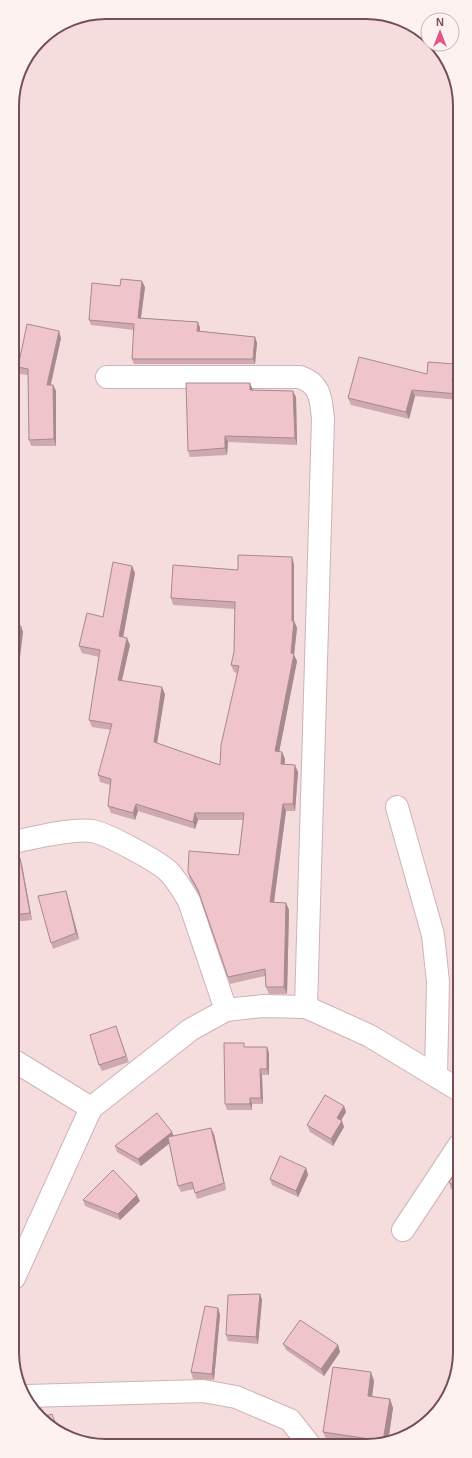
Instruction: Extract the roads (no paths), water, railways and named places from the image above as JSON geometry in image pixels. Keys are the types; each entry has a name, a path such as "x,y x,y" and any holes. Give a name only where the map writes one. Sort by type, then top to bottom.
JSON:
{"street":[{"path":"107,377 300,377 309,380 317,388 321,401 323,419 306,1007"},
{"path":"398,807 433,935 438,982 436,1076"},
{"path":"19,841 75,831 91,830 107,834 167,870 180,886 189,901 226,1010"},
{"path":"19,1267 91,1108 190,1030 226,1010 263,1006 306,1007 370,1036 453,1086"},
{"path":"19,1064 91,1108"},
{"path":"403,1230 453,1155"},
{"path":"31,1396 203,1391 236,1397 290,1420 305,1439"}]}
